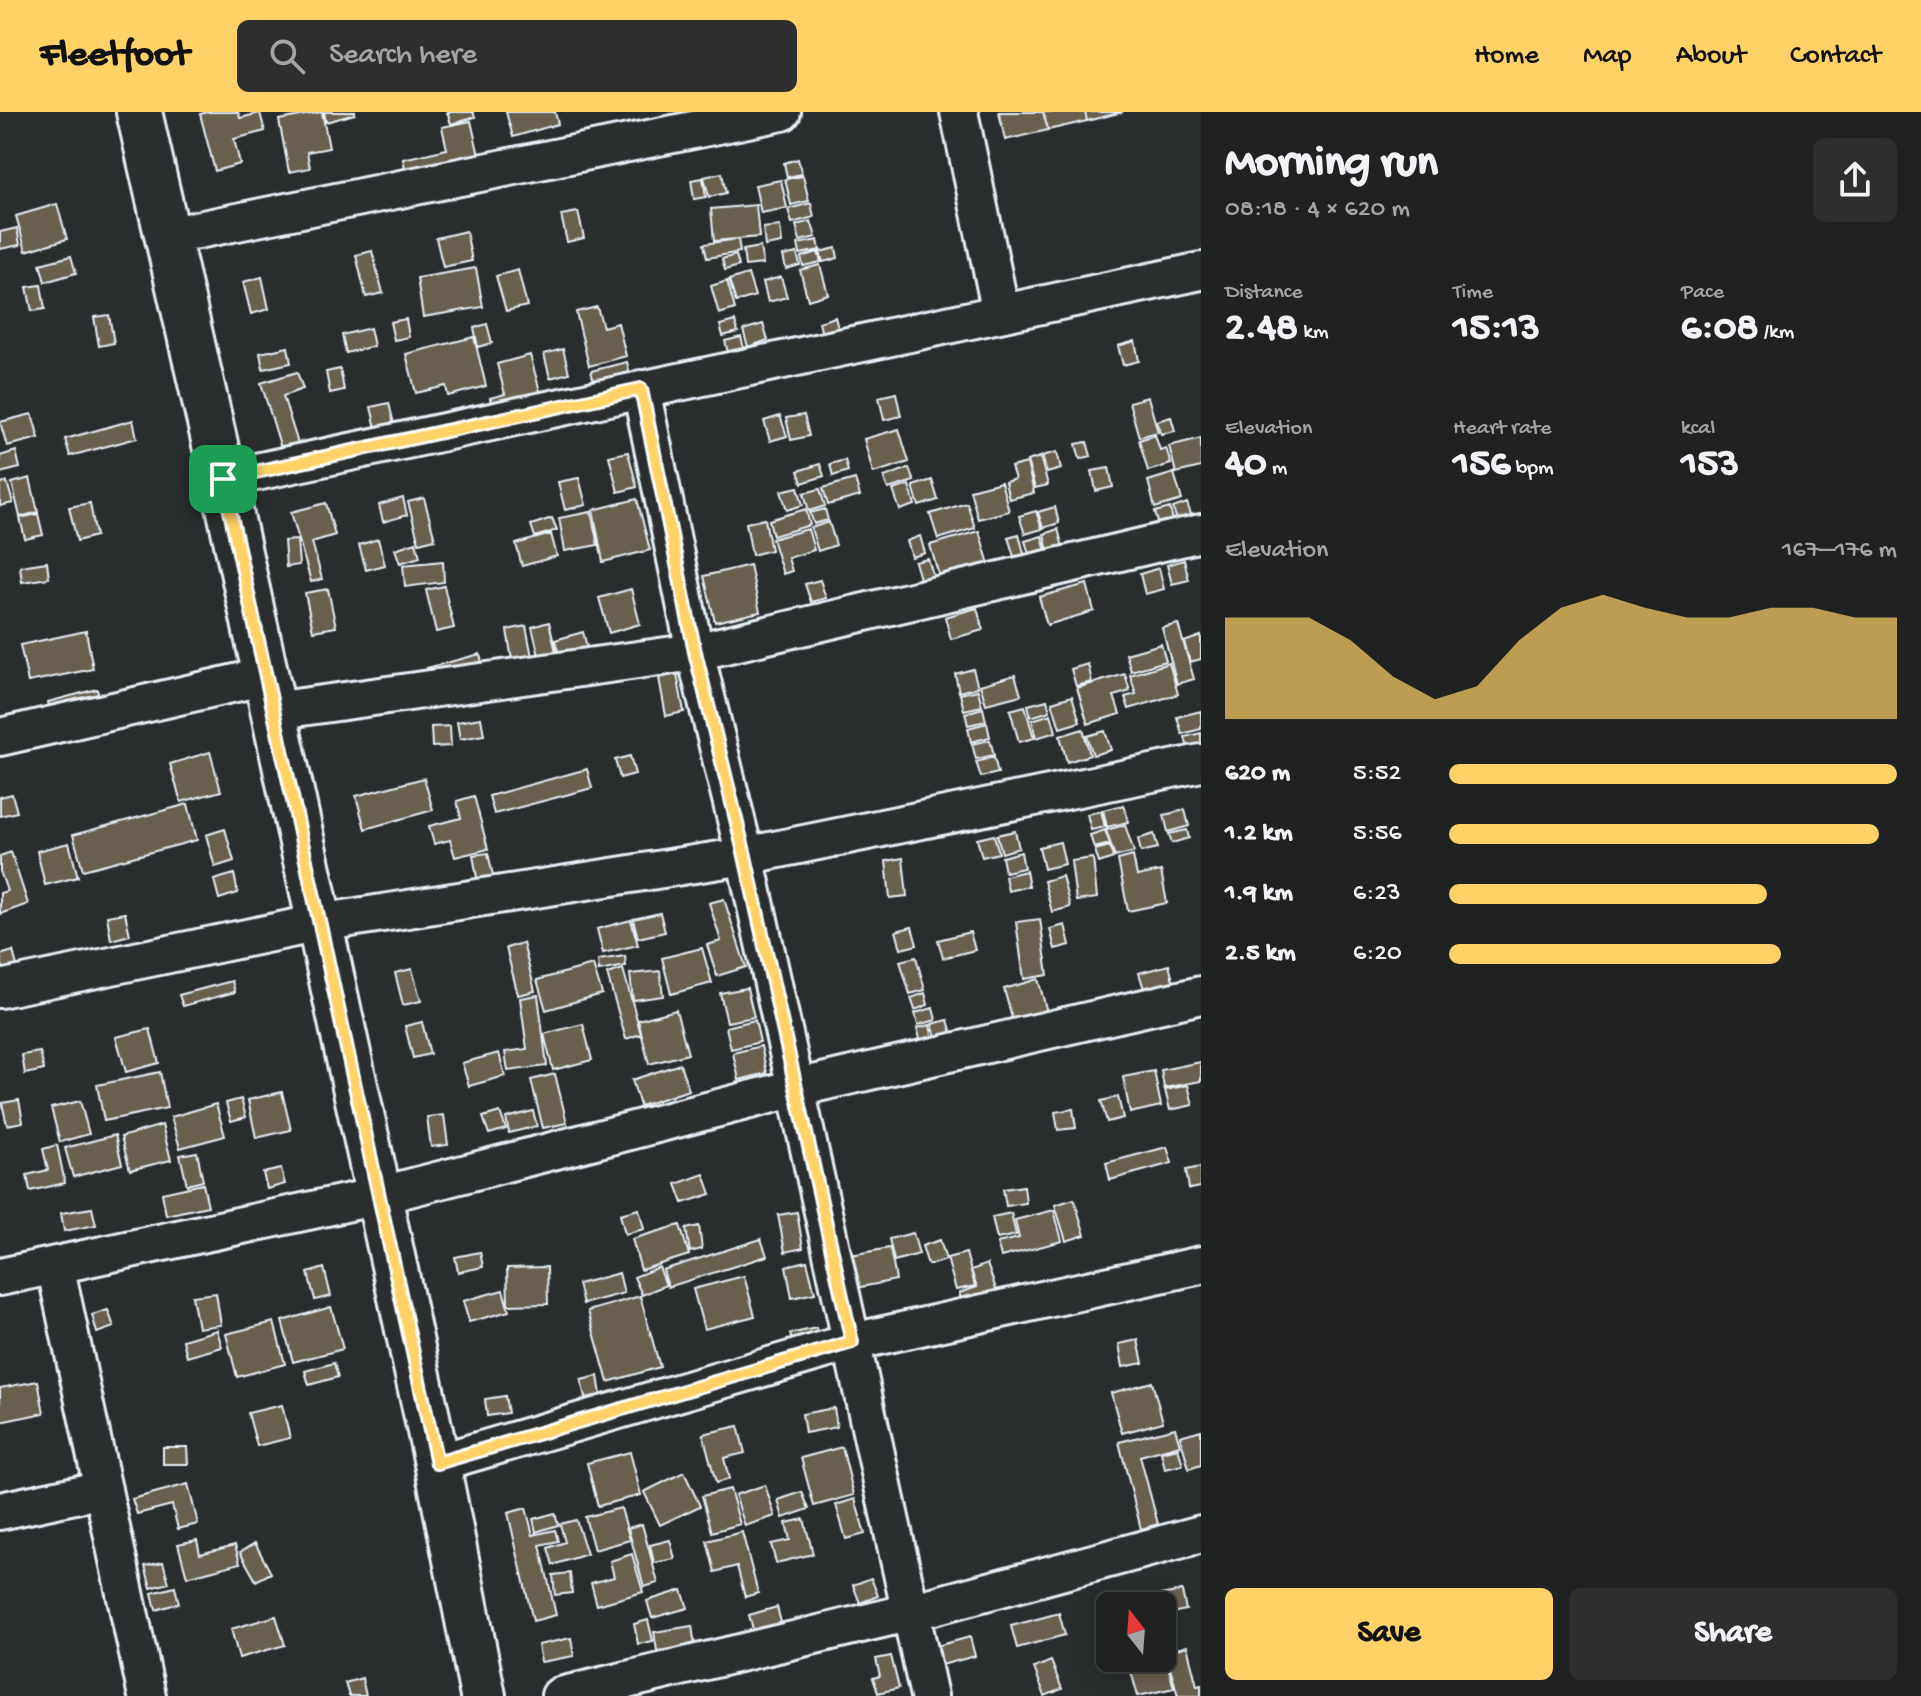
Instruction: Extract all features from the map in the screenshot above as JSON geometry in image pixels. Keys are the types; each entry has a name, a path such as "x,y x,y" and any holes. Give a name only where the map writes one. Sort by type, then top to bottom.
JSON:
{"street":[{"path":"139,112 270,693 437,1463 483,1696"},
{"path":"168,236 782,112"},
{"path":"959,112 1001,313"},
{"path":"223,479 1201,271"},
{"path":"641,389 695,652 745,856 929,1696"},
{"path":"0,737 270,693 695,652 1201,533"},
{"path":"0,989 319,923 745,856 1201,763"},
{"path":"0,1277 378,1196 796,1088 1201,995"},
{"path":"55,1265 147,1696"},
{"path":"437,1463 852,1342 1201,1265"},
{"path":"0,1511 103,1489"},
{"path":"560,1696 911,1612 1201,1534"}],"building":[{"path":"238,112 240,118 260,113 265,131 234,139 240,164 215,171 200,114"},
{"path":"322,112 329,148 307,152 310,168 289,172 279,120"},
{"path":"324,112 355,112 355,114 326,122"},
{"path":"447,112 473,112 475,117 451,124"},
{"path":"506,112 555,112 558,124 513,137"},
{"path":"999,112 1043,112 1048,130 1005,140"},
{"path":"1043,112 1085,112 1087,121 1048,130"},
{"path":"1085,112 1123,112 1087,121"},
{"path":"471,121 480,160 407,177 403,159 447,149 442,127"},
{"path":"798,159 802,174 787,177 784,163"},
{"path":"722,173 726,193 709,197 704,177"},
{"path":"803,176 809,201 791,205 785,179"},
{"path":"703,178 706,197 694,199 691,180"},
{"path":"781,180 787,208 761,213 755,185"},
{"path":"811,203 814,217 792,223 788,209"},
{"path":"57,204 67,239 26,251 16,216"},
{"path":"756,205 759,237 714,241 711,209"},
{"path":"578,212 584,238 567,242 561,215"},
{"path":"811,221 816,237 800,241 796,225"},
{"path":"780,226 782,243 765,246 763,228"},
{"path":"17,228 20,245 0,249 0,232"},
{"path":"466,231 472,261 443,267 436,238"},
{"path":"738,239 740,252 707,258 704,244"},
{"path":"818,240 820,250 800,254 798,244"},
{"path":"760,247 763,264 745,266 743,250"},
{"path":"836,248 838,258 823,262 820,252"},
{"path":"372,251 383,293 366,297 356,255"},
{"path":"818,252 821,262 803,266 801,257"},
{"path":"797,253 800,265 786,269 783,256"},
{"path":"736,255 739,266 725,270 722,259"},
{"path":"71,256 76,273 45,282 40,264"},
{"path":"820,265 828,294 808,300 800,270"},
{"path":"476,268 483,307 423,317 417,278"},
{"path":"518,270 527,306 506,311 496,276"},
{"path":"748,274 755,296 736,302 729,280"},
{"path":"262,277 269,309 251,314 243,282"},
{"path":"781,277 787,297 768,302 763,282"},
{"path":"727,281 735,309 719,314 711,286"},
{"path":"41,285 45,309 32,311 27,287"},
{"path":"597,307 603,327 618,323 626,356 589,366 576,312"},
{"path":"109,315 114,343 99,346 94,317"},
{"path":"835,317 840,335 823,340 819,322"},
{"path":"406,319 409,337 394,340 390,322"},
{"path":"735,321 738,332 723,336 720,325"},
{"path":"487,324 492,343 478,347 474,328"},
{"path":"763,324 768,340 748,347 743,330"},
{"path":"370,328 374,346 346,353 342,335"},
{"path":"474,337 486,386 448,396 446,386 416,393 406,354"},
{"path":"741,337 745,352 729,356 725,341"},
{"path":"1135,341 1139,361 1123,365 1118,346"},
{"path":"288,347 291,363 263,369 260,353"},
{"path":"563,349 569,373 550,378 544,354"},
{"path":"530,355 543,402 494,416 490,398 505,394 497,364"},
{"path":"627,362 632,382 597,392 591,371"},
{"path":"340,369 344,390 330,393 326,372"},
{"path":"297,372 303,389 283,396 301,453 284,458 261,383"},
{"path":"896,393 901,416 884,420 879,397"},
{"path":"1148,397 1158,432 1139,437 1129,402"},
{"path":"389,403 397,437 379,441 371,407"},
{"path":"32,414 39,438 7,446 0,422"},
{"path":"804,415 809,436 791,440 786,418"},
{"path":"780,416 787,436 770,441 764,421"},
{"path":"1171,417 1175,431 1161,434 1157,421"},
{"path":"133,420 137,438 70,456 65,439"},
{"path":"899,429 909,462 873,473 864,439"},
{"path":"1155,435 1160,450 1166,448 1171,464 1148,471 1139,440"},
{"path":"1201,438 1201,467 1176,473 1169,446"},
{"path":"1087,442 1091,456 1080,459 1076,444"},
{"path":"16,451 20,468 0,473 0,456"},
{"path":"628,452 637,487 618,492 609,456"},
{"path":"1057,452 1061,469 1047,473 1042,456"},
{"path":"1040,457 1048,485 1035,488 1027,461"},
{"path":"845,460 848,471 833,476 830,464"},
{"path":"1027,463 1034,493 1009,499 1005,482 1015,479 1011,467"},
{"path":"820,464 824,476 802,483 798,471"},
{"path":"909,468 914,481 888,489 884,477"},
{"path":"1109,468 1113,487 1096,491 1092,471"},
{"path":"1174,473 1182,500 1155,508 1148,481"},
{"path":"30,478 38,512 20,517 12,483"},
{"path":"579,478 586,505 565,510 558,482"},
{"path":"855,479 860,496 828,505 823,488"},
{"path":"932,480 938,500 919,506 913,486"},
{"path":"7,482 13,503 0,506 0,484"},
{"path":"1001,482 1009,511 978,519 970,490"},
{"path":"909,485 915,505 900,510 893,490"},
{"path":"798,487 803,505 787,510 781,491"},
{"path":"820,489 825,506 809,511 804,493"},
{"path":"403,498 407,515 383,522 379,505"},
{"path":"424,498 435,539 419,543 408,502"},
{"path":"637,499 650,550 603,562 593,510"},
{"path":"90,503 96,536 77,541 69,507"},
{"path":"326,503 335,535 312,542 322,579 311,582 291,512"},
{"path":"967,503 975,528 938,539 930,514"},
{"path":"1187,503 1193,520 1178,524 1173,508"},
{"path":"1055,507 1059,523 1043,528 1038,512"},
{"path":"1170,508 1174,525 1160,529 1155,512"},
{"path":"806,509 810,525 773,536 769,520"},
{"path":"825,509 828,520 814,524 810,513"},
{"path":"1036,511 1042,529 1025,534 1019,516"},
{"path":"591,512 598,545 565,551 559,518"},
{"path":"38,514 43,535 25,539 20,518"},
{"path":"552,518 557,530 535,537 531,525"},
{"path":"765,519 771,550 752,555 746,523"},
{"path":"829,522 836,545 818,551 811,528"},
{"path":"808,529 814,550 788,558 792,571 783,574 772,539"},
{"path":"1058,529 1063,547 1048,551 1044,534"},
{"path":"979,531 989,564 940,579 930,545"},
{"path":"551,534 557,556 522,566 516,544"},
{"path":"1019,534 1025,557 1015,560 1008,537"},
{"path":"920,536 925,553 912,557 907,541"},
{"path":"1042,536 1046,551 1030,557 1025,541"},
{"path":"378,539 385,565 366,570 359,545"},
{"path":"297,540 299,565 286,567 284,541"},
{"path":"416,542 420,557 400,563 395,549"},
{"path":"928,559 934,578 921,582 915,562"},
{"path":"1184,560 1189,580 1172,584 1167,565"},
{"path":"443,561 444,582 405,587 403,565"},
{"path":"47,562 49,578 22,582 20,566"},
{"path":"750,565 760,612 715,622 704,576"},
{"path":"1159,568 1164,589 1145,594 1140,574"},
{"path":"820,580 826,598 811,602 805,584"},
{"path":"1087,584 1094,611 1047,625 1039,597"},
{"path":"444,586 454,628 436,632 426,590"},
{"path":"328,589 336,627 313,631 305,593"},
{"path":"631,589 640,624 609,633 599,598"},
{"path":"977,608 983,630 951,639 945,617"},
{"path":"549,622 557,656 540,660 532,627"},
{"path":"1178,624 1194,679 1177,684 1162,628"},
{"path":"526,626 533,662 513,666 507,630"},
{"path":"86,631 93,669 28,682 20,645"},
{"path":"583,632 587,647 559,655 555,640"},
{"path":"1201,636 1201,659 1190,662 1184,642"},
{"path":"1161,644 1166,661 1131,671 1126,654"},
{"path":"480,654 484,671 432,684 427,668"},
{"path":"1169,663 1178,694 1129,709 1125,697 1136,694 1130,675"},
{"path":"1088,664 1092,682 1076,686 1071,669"},
{"path":"973,669 978,687 959,692 955,674"},
{"path":"677,674 684,712 666,716 659,678"},
{"path":"1125,674 1130,691 1114,696 1120,714 1088,724 1077,688"},
{"path":"1015,675 1021,695 986,704 980,685"},
{"path":"97,689 101,707 53,720 48,702"},
{"path":"978,690 982,706 964,710 960,694"},
{"path":"1072,696 1080,722 1060,728 1052,702"},
{"path":"1047,700 1050,711 1031,717 1028,705"},
{"path":"1025,706 1034,738 1019,742 1010,710"},
{"path":"983,708 986,721 968,725 965,713"},
{"path":"1201,711 1201,729 1182,734 1177,717"},
{"path":"1051,714 1056,732 1036,738 1032,720"},
{"path":"481,718 484,735 460,739 457,722"},
{"path":"987,723 990,737 971,742 968,728"},
{"path":"450,726 451,746 432,747 431,727"},
{"path":"1083,729 1090,755 1067,762 1060,736"},
{"path":"1105,731 1111,750 1093,755 1087,736"},
{"path":"1201,733 1201,753 1190,756 1185,737"},
{"path":"990,740 994,755 976,759 972,744"},
{"path":"210,752 221,791 181,802 170,764"},
{"path":"630,756 635,774 620,778 615,760"},
{"path":"994,757 998,773 981,777 976,762"},
{"path":"587,769 592,788 494,814 489,796"},
{"path":"424,778 433,810 365,829 356,796"},
{"path":"12,794 17,812 0,816 0,797"},
{"path":"474,796 488,849 455,857 450,840 434,844 429,826 461,818 457,801"},
{"path":"188,804 197,840 83,870 73,835"},
{"path":"1124,805 1128,822 1107,827 1103,810"},
{"path":"1185,810 1189,826 1168,832 1164,815"},
{"path":"1101,811 1105,827 1091,830 1087,814"},
{"path":"1125,825 1134,852 1115,857 1106,830"},
{"path":"225,829 234,861 215,867 206,835"},
{"path":"1105,830 1110,844 1094,848 1090,835"},
{"path":"1187,830 1189,838 1172,843 1169,834"},
{"path":"1015,831 1019,848 1002,853 997,835"},
{"path":"1154,834 1158,848 1141,852 1138,839"},
{"path":"994,835 999,853 982,857 977,839"},
{"path":"1060,842 1065,864 1044,869 1039,847"},
{"path":"69,843 78,877 45,885 37,851"},
{"path":"1110,846 1113,858 1099,863 1095,850"},
{"path":"11,852 28,904 0,914 0,893 7,891 0,871 0,856"},
{"path":"1021,852 1024,868 1005,872 1002,857"},
{"path":"488,853 494,880 478,883 473,855"},
{"path":"1133,856 1137,876 1161,871 1167,903 1128,911 1118,860"},
{"path":"903,858 907,896 890,898 886,861"},
{"path":"1093,858 1097,898 1076,901 1071,861"},
{"path":"1026,871 1029,886 1008,891 1005,876"},
{"path":"234,874 238,893 219,899 214,880"},
{"path":"1062,876 1070,907 1052,912 1044,881"},
{"path":"724,899 746,967 717,976 707,945 721,941 709,903"},
{"path":"125,913 130,935 111,940 107,916"},
{"path":"660,913 665,932 638,938 633,919"},
{"path":"1040,919 1048,975 1024,979 1016,922"},
{"path":"631,920 638,945 603,953 597,929"},
{"path":"1065,925 1070,945 1055,949 1050,929"},
{"path":"912,927 917,945 901,949 896,931"},
{"path":"970,932 975,950 943,958 938,940"},
{"path":"523,943 535,991 518,995 506,948"},
{"path":"702,948 712,983 671,994 662,958"},
{"path":"13,951 18,970 8,993 0,955"},
{"path":"625,956 626,966 599,971 598,960"},
{"path":"916,957 925,990 910,994 900,961"},
{"path":"593,965 602,994 546,1010 537,980"},
{"path":"1169,965 1174,984 1145,992 1139,973"},
{"path":"412,969 421,1001 403,1005 395,973"},
{"path":"623,969 641,1034 626,1039 607,974"},
{"path":"660,971 663,996 633,1000 630,974"},
{"path":"1038,979 1047,1012 1013,1022 1004,989"},
{"path":"232,981 235,992 183,1006 179,995"},
{"path":"747,988 754,1017 727,1022 720,993"},
{"path":"925,993 928,1005 915,1010 911,998"},
{"path":"538,995 547,1066 508,1071 505,1052 527,1049 520,998"},
{"path":"933,1008 936,1020 918,1025 915,1013"},
{"path":"676,1010 688,1054 649,1064 638,1020"},
{"path":"755,1020 760,1042 731,1049 726,1027"},
{"path":"948,1020 952,1033 936,1037 932,1024"},
{"path":"422,1022 430,1054 413,1058 405,1026"},
{"path":"583,1024 592,1060 553,1070 544,1034"},
{"path":"930,1025 933,1039 921,1042 917,1028"},
{"path":"150,1029 159,1063 126,1072 116,1037"},
{"path":"761,1046 767,1073 739,1080 733,1053"},
{"path":"40,1052 44,1070 25,1074 22,1055"},
{"path":"499,1053 505,1076 469,1086 462,1063"},
{"path":"1201,1062 1201,1081 1164,1088 1161,1070"},
{"path":"680,1064 689,1090 640,1106 632,1080"},
{"path":"1154,1071 1161,1106 1130,1113 1123,1077"},
{"path":"160,1072 167,1108 104,1121 97,1085"},
{"path":"555,1074 567,1123 543,1128 531,1080"},
{"path":"1188,1085 1193,1105 1170,1110 1165,1090"},
{"path":"282,1092 291,1130 256,1138 248,1100"},
{"path":"1118,1097 1123,1118 1107,1122 1101,1101"},
{"path":"241,1099 246,1117 231,1121 226,1103"},
{"path":"19,1100 23,1122 7,1125 2,1103"},
{"path":"80,1101 89,1134 60,1142 51,1108"},
{"path":"216,1104 225,1136 180,1148 171,1117"},
{"path":"1073,1109 1076,1128 1058,1130 1055,1112"},
{"path":"533,1111 537,1126 509,1133 506,1118"},
{"path":"500,1112 506,1129 489,1134 483,1117"},
{"path":"444,1115 448,1145 431,1147 427,1117"},
{"path":"162,1125 171,1160 130,1170 121,1137"},
{"path":"115,1135 122,1164 73,1177 65,1148"},
{"path":"57,1145 65,1183 30,1191 27,1175 48,1170 43,1149"},
{"path":"1167,1147 1172,1163 1110,1180 1106,1163"},
{"path":"197,1152 203,1181 187,1185 180,1155"},
{"path":"1201,1167 1201,1187 1189,1189 1186,1170"},
{"path":"281,1169 285,1184 267,1189 263,1173"},
{"path":"704,1174 711,1194 683,1203 676,1184"},
{"path":"203,1184 208,1206 166,1215 162,1193"},
{"path":"1024,1186 1026,1203 1006,1206 1003,1189"},
{"path":"1074,1199 1085,1235 1066,1241 1055,1205"},
{"path":"92,1208 96,1225 64,1231 61,1213"},
{"path":"639,1209 644,1229 625,1234 620,1214"},
{"path":"1054,1210 1062,1241 1001,1257 997,1243 1019,1238 1015,1220"},
{"path":"797,1212 803,1248 785,1252 778,1215"},
{"path":"1011,1213 1016,1235 997,1239 992,1217"},
{"path":"680,1225 689,1255 641,1270 632,1239"},
{"path":"699,1226 702,1249 690,1252 686,1229"},
{"path":"913,1233 919,1254 894,1261 889,1239"},
{"path":"761,1239 767,1256 668,1287 663,1270"},
{"path":"940,1240 946,1260 928,1265 922,1246"},
{"path":"890,1248 896,1280 856,1288 850,1255"},
{"path":"480,1252 483,1267 458,1272 455,1257"},
{"path":"966,1253 975,1286 956,1290 947,1258"},
{"path":"807,1261 815,1293 792,1298 786,1266"},
{"path":"987,1264 1001,1303 967,1316 959,1293 977,1287 971,1270"},
{"path":"547,1267 548,1304 508,1305 507,1268"},
{"path":"659,1267 666,1285 642,1295 634,1277"},
{"path":"324,1268 331,1296 315,1300 308,1273"},
{"path":"619,1273 624,1293 583,1304 578,1284"},
{"path":"744,1276 755,1316 704,1329 693,1289"},
{"path":"503,1290 509,1311 469,1322 463,1301"},
{"path":"216,1293 221,1325 198,1328 192,1296"},
{"path":"640,1296 660,1367 608,1382 588,1311"},
{"path":"331,1307 343,1349 293,1362 282,1321"},
{"path":"108,1310 114,1327 97,1333 92,1315"},
{"path":"274,1322 285,1364 237,1377 226,1334"},
{"path":"816,1328 821,1345 795,1351 790,1334"},
{"path":"217,1330 222,1347 187,1357 183,1340"},
{"path":"1138,1340 1143,1363 1123,1367 1119,1344"},
{"path":"334,1363 338,1377 309,1385 305,1371"},
{"path":"598,1376 601,1395 585,1398 581,1380"},
{"path":"38,1381 44,1413 0,1422 0,1388"},
{"path":"1152,1382 1163,1422 1122,1433 1111,1393"},
{"path":"505,1396 508,1413 487,1416 485,1399"},
{"path":"282,1405 290,1438 257,1446 248,1413"},
{"path":"834,1408 837,1427 805,1433 802,1414"},
{"path":"738,1426 745,1453 724,1458 729,1479 716,1483 703,1434"},
{"path":"1175,1428 1180,1445 1140,1456 1158,1524 1141,1529 1119,1442"},
{"path":"1201,1430 1201,1465 1189,1469 1180,1436"},
{"path":"163,1447 187,1447 188,1464 163,1464"},
{"path":"842,1447 854,1495 814,1506 801,1458"},
{"path":"1178,1448 1183,1465 1165,1469 1161,1452"},
{"path":"630,1452 641,1495 598,1506 587,1463"},
{"path":"684,1472 700,1506 660,1525 644,1492"},
{"path":"188,1484 198,1524 178,1529 172,1505 137,1514 132,1499"},
{"path":"765,1485 775,1516 745,1526 735,1495"},
{"path":"730,1489 740,1524 712,1532 702,1496"},
{"path":"802,1492 809,1509 783,1518 778,1500"},
{"path":"855,1499 865,1534 846,1539 836,1505"},
{"path":"526,1508 533,1535 555,1530 558,1541 540,1545 556,1615 533,1621 508,1513"},
{"path":"621,1508 630,1540 594,1550 585,1517"},
{"path":"555,1513 558,1525 536,1532 533,1519"},
{"path":"804,1519 813,1554 776,1563 771,1544 790,1540 786,1523"},
{"path":"576,1520 587,1554 553,1565 548,1548 565,1542 560,1524"},
{"path":"642,1524 658,1583 644,1587 628,1528"},
{"path":"742,1532 758,1593 745,1597 737,1566 715,1572 707,1541"},
{"path":"197,1540 200,1554 235,1545 240,1563 187,1577 178,1544"},
{"path":"670,1540 675,1559 654,1563 650,1545"},
{"path":"255,1543 271,1573 256,1581 240,1552"},
{"path":"632,1554 643,1592 597,1605 591,1583 614,1577 610,1561"},
{"path":"163,1562 169,1583 151,1588 145,1566"},
{"path":"570,1573 572,1593 555,1595 553,1575"},
{"path":"871,1578 878,1596 860,1603 853,1585"},
{"path":"175,1587 179,1603 156,1610 152,1593"},
{"path":"682,1590 688,1608 652,1618 647,1601"},
{"path":"1182,1591 1186,1610 1176,1612 1176,1592"},
{"path":"777,1607 782,1626 754,1633 749,1615"},
{"path":"1059,1613 1065,1635 1017,1648 1011,1626"},
{"path":"276,1616 285,1645 239,1658 231,1629"},
{"path":"648,1620 653,1641 638,1644 634,1624"},
{"path":"692,1626 695,1646 657,1651 654,1632"},
{"path":"970,1637 975,1656 938,1666 933,1647"},
{"path":"571,1638 574,1656 541,1662 538,1645"},
{"path":"1187,1646 1197,1686 1201,1685 1201,1696 1178,1696 1171,1672 1176,1672 1176,1649"},
{"path":"891,1656 899,1688 878,1693 873,1678 880,1676 876,1659"},
{"path":"1051,1661 1062,1689 1045,1696 1034,1668"},
{"path":"1131,1672 1170,1672 1174,1688 1138,1696"},
{"path":"362,1678 366,1696 349,1696 345,1683"}],"route":[{"path":"641,389 695,652 745,856 852,1342 437,1463 223,479 641,389"}]}
